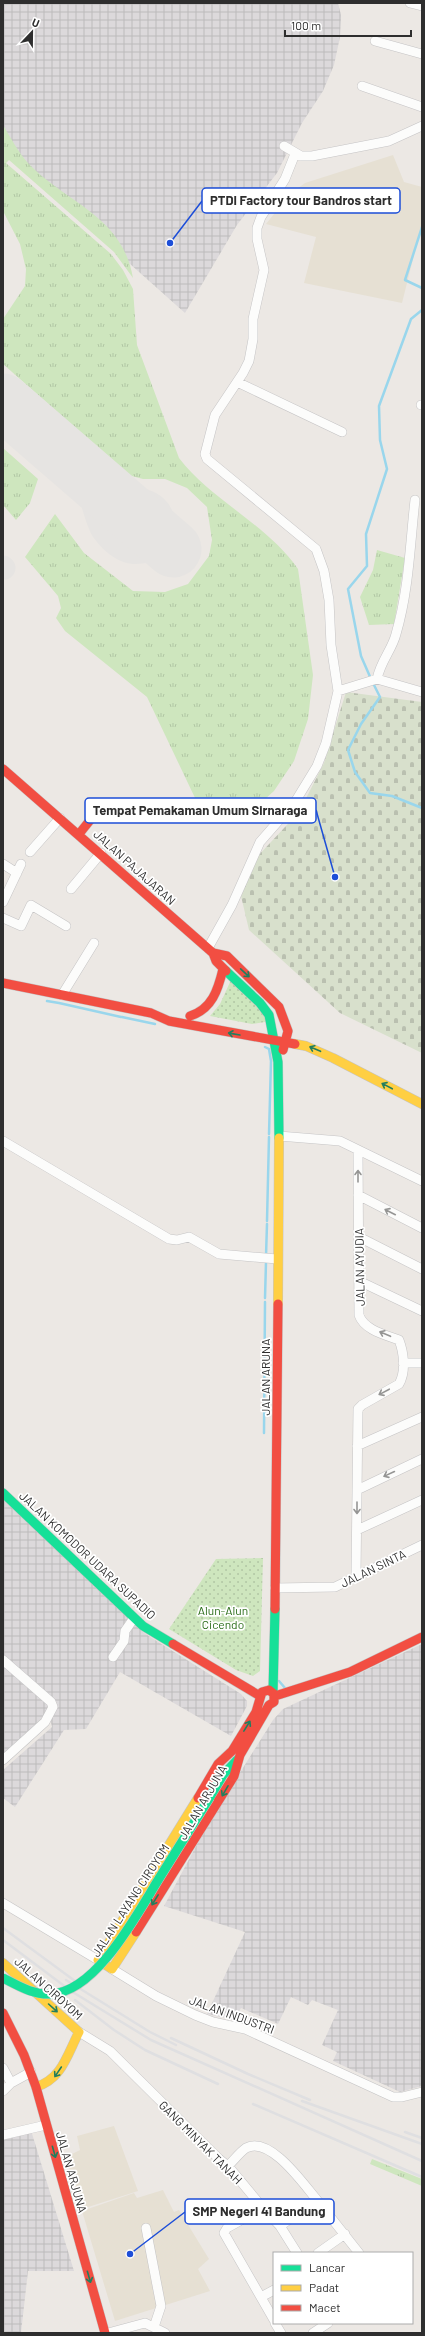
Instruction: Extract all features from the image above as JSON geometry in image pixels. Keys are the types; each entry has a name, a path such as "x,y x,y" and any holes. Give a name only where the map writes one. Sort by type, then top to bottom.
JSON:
{"main road":[{"name":"JALAN PAJAJARAN","path":"3,769 101,853 211,951 216,961 266,1010 271,1020 272,1030 280,1041 288,1031 282,1012 273,1001 226,956 211,951"},
{"path":"79,834 91,819"},
{"path":"190,1016 204,1011 209,1005 220,984 223,968"},
{"path":"3,983 151,1013 169,1021 306,1046 334,1058 422,1104"},
{"path":"151,1013 170,1012 297,1033"},
{"name":"JALAN ARUNA","path":"278,1062 280,1041"},
{"name":"JALAN ARUNA","path":"274,1694 274,1258 279,1136 278,1062 280,1041"},
{"name":"JALAN KOMODOR UDARA SUPADIO","path":"3,1493 134,1618 144,1626 263,1701"},
{"path":"263,1701 265,1690 274,1694 324,1683 389,1655 422,1637"},
{"name":"JALAN ARJUNA","path":"112,1969 206,1823 234,1776 236,1753 263,1701 274,1702 274,1694"},
{"name":"JALAN ARJUNA","path":"98,1960 172,1843 218,1764 236,1753"},
{"name":"JALAN LAYANG CIROYOM","path":"3,1978 28,1990 56,1993 82,1983 98,1969 125,1934 236,1753"},
{"name":"JALAN INDUSTRI","path":"98,1960 112,1969"},
{"name":"JALAN CIROYOM","path":"3,1963 79,2032"},
{"path":"4,2016 31,2072 36,2087 49,2083 58,2074 79,2032"},
{"name":"JALAN ARJUNA","path":"36,2087 106,2333"}],"street":[{"path":"410,3 422,6"},
{"path":"375,41 422,54"},
{"path":"362,86 422,108"},
{"path":"284,146 295,154 312,156 389,141 422,126"},
{"path":"211,951 260,842 295,802 317,766 335,711 338,690 331,645 330,600 324,571 316,548 294,528 239,486 207,459 205,454 215,415 249,361 253,339 253,319 264,270 257,239 257,228 261,218 285,179 295,154"},
{"path":"237,382 342,432"},
{"path":"376,679 380,664 396,635 407,578 415,500"},
{"path":"338,690 376,679 422,692"},
{"path":"30,852 60,818"},
{"path":"71,889 101,853"},
{"path":"3,864 19,869 3,902"},
{"path":"3,918 21,926 31,905 66,926"},
{"path":"62,995 94,943"},
{"path":"279,1136 330,1139 358,1150 422,1180"},
{"path":"3,1141 169,1239 177,1240 189,1236 219,1254 274,1258"},
{"name":"JALAN AYUDIA","path":"356,1575 358,1410 362,1404 399,1384 402,1379 403,1363 399,1340 370,1328 361,1320 359,1281 358,1150"},
{"path":"358,1195 422,1228"},
{"path":"359,1237 422,1269"},
{"path":"359,1281 422,1311"},
{"path":"403,1363 422,1363"},
{"path":"357,1446 422,1416"},
{"path":"357,1490 422,1459"},
{"path":"357,1530 422,1500"},
{"name":"JALAN SINTA","path":"275,1588 335,1587 356,1575 422,1545"},
{"path":"113,1657 124,1641 124,1631 134,1618"},
{"path":"3,1660 51,1702 53,1707 45,1722 3,1760"},
{"name":"JALAN INDUSTRI","path":"3,1903 98,1960"},
{"name":"JALAN INDUSTRI","path":"112,1969 156,1996 195,2015 214,2022 245,2028 393,2097 402,2097 422,2092"},
{"name":"GANG MINYAK TANAH","path":"79,2032 110,2051 219,2159 228,2166 280,2226 296,2252"},
{"path":"3,2068 11,2083"},
{"path":"3,2091 11,2083 31,2072"},
{"path":"3,2135 46,2125"},
{"path":"228,2166 246,2148 254,2146 266,2148 288,2166 358,2252"},
{"path":"280,2226 317,2200"},
{"path":"263,2208 227,2228 224,2233 273,2318"},
{"path":"146,2228 161,2306 154,2327"},
{"path":"319,2252 344,2234"},
{"path":"261,2297 273,2291"},
{"path":"106,2333 143,2323 165,2333"},
{"path":"276,2324 281,2333"},
{"path":"313,2333 326,2324"}],"shaded area":[{"path":"3,3 338,3 341,15 340,37 334,65 323,91 302,123 277,173 237,225 185,313 19,165 3,134"},
{"path":"393,155 404,182 422,187 422,223 402,303 304,283 316,237 266,224 290,194 305,183"},
{"path":"3,1498 144,1633 241,1694 247,1701 247,1706 231,1736 120,1672 86,1729 64,1730 15,1807 3,1798 3,1770 52,1727 50,1718 57,1704 3,1658"},
{"path":"422,1644 422,2086 400,2092 333,2061 337,2052 322,2045 338,2010 312,2000 308,2005 291,1997 278,2024 241,2008 234,2020 207,2014 245,1932 164,1906 209,1822 273,1720 283,1709"},
{"path":"3,1664 48,1702 51,1709 3,1757"},
{"path":"114,2126 138,2191 82,2209 66,2157 80,2150 77,2136"},
{"path":"30,2127 74,2271 28,2271 21,2333 3,2333 3,2136"},
{"path":"163,2190 174,2212 179,2210 209,2259 198,2269 210,2291 115,2321 82,2211 134,2193 137,2198"}],"green space":[{"path":"3,125 24,159 43,177 91,212 105,225 117,239 127,257 133,278 114,252 9,160 6,163 111,254 123,270 133,289 137,345 179,458 207,487 271,539 298,569 313,675 308,719 294,761 274,791 254,809 232,813 210,812 196,800 147,697 65,631 56,618 61,608 58,596 25,557 55,514 84,553 133,591 165,592 188,584 209,556 212,540 207,507 187,488 165,479 143,479 128,475 3,364 3,319 25,286 26,269 20,244 3,211"},
{"path":"3,448 38,479 30,503 16,520 3,505"},
{"path":"377,550 405,558 394,624 369,625 360,597 373,570"},
{"path":"346,692 422,702 422,1053 340,1013 249,930 241,896 256,858 299,812 324,763"},
{"path":"231,980 265,1011 265,1022 252,1024 210,1016 220,1004"},
{"name":"Alun-Alun Cicendo","path":"263,1558 260,1671 253,1676 236,1670 169,1629 216,1559"},
{"path":"372,2159 422,2179 422,2186 370,2164"}],"waterway":[{"path":"422,227 405,280 422,288"},
{"path":"371,679 361,656 348,589 367,566 366,534 387,469 380,440 379,406 411,319 422,310"},
{"path":"373,683 380,697 361,724 348,750 355,772 370,793 392,796 422,808"},
{"path":"47,1001 59,1003"},
{"path":"59,1003 121,1017"},
{"path":"122,1017 155,1024"},
{"path":"265,1047 269,1049 271,1061 269,1134"},
{"path":"267,1221 269,1137"},
{"path":"266,1256 267,1224"},
{"path":"265,1298 266,1262"},
{"path":"264,1433 265,1302"},
{"path":"279,1681 285,1688"}],"taxiway":[{"path":"79,468 113,494 143,500 156,507 162,516 162,526 159,537 152,546 143,552 131,552 117,546 103,531 95,512 85,473"}],"runway":[{"path":"3,402 173,549"}],"railway":[{"path":"3,1928 75,1981"},
{"path":"3,1940 71,1991 151,2040 422,2161"},
{"path":"66,1980 150,2032 176,2045"},
{"path":"75,2000 114,2030 145,2050 218,2084"},
{"path":"171,2038 248,2074 310,2100"},
{"path":"302,2101 422,2144"},
{"path":"253,2104 422,2177"},
{"path":"405,2132 422,2138"}],"traffic: fast":[{"path":"226,971 260,1003 269,1015 278,1062 279,1138"},
{"path":"3,1493 143,1626 173,1644"},
{"path":"273,1692 275,1609"},
{"path":"210,1797 223,1775 237,1760"},
{"path":"3,1978 26,1989 44,1994 68,1990 84,1980 100,1965 128,1929 210,1797"}],"traffic: slow":[{"path":"295,1044 306,1046 333,1058 422,1104"},
{"path":"278,1304 279,1138"},
{"path":"136,1932 112,1969 98,1960 198,1798"},
{"path":"3,1963 79,2032 58,2072 45,2083 36,2087"}],"traffic: jam":[{"path":"3,769 213,953 216,961 226,971"},
{"path":"79,834 91,819"},
{"path":"213,953 227,956 279,1007 288,1031 283,1050"},
{"path":"190,1016 198,1013 209,1004 219,984 223,969"},
{"path":"3,983 151,1013 169,1021 295,1044"},
{"path":"275,1609 278,1304"},
{"path":"275,1696 350,1672 422,1637"},
{"path":"173,1644 260,1696"},
{"path":"136,1932 234,1776 240,1755 269,1705 274,1702 274,1694 269,1690"},
{"path":"198,1798 218,1764 232,1751 256,1712 262,1692 269,1690"},
{"path":"3,2013 24,2055 36,2087 105,2333"}],"place":[{"name":"PTDI Factory tour Bandros start","path":"170,243"},
{"name":"Tempat Pemakaman Umum Sirnaraga","path":"335,877"},
{"name":"SMP Negeri 41 Bandung","path":"130,2254"}]}
